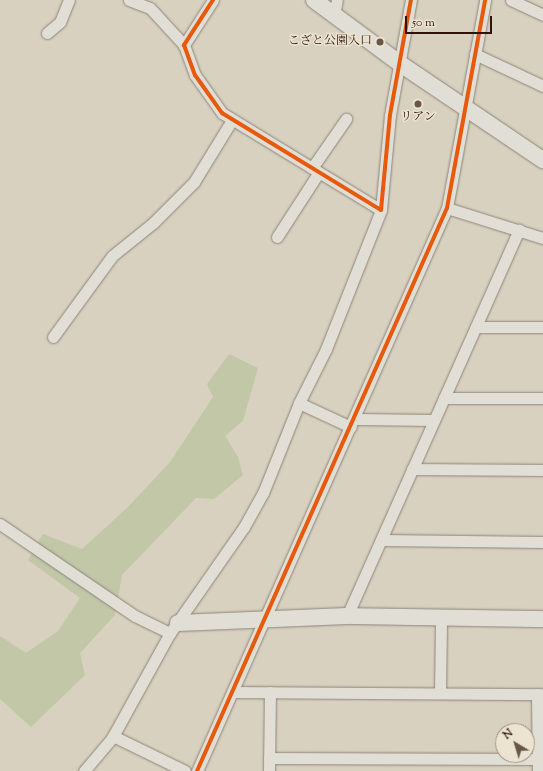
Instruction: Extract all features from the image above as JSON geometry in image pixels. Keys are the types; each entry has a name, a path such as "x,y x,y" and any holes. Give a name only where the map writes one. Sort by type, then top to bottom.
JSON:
{"street":[{"path":"47,33 60,22 69,0"},
{"path":"129,0 150,8 184,45 195,75 222,113 381,210"},
{"path":"184,45 213,0"},
{"path":"314,0 336,7 399,63 543,160"},
{"path":"84,771 113,736 174,628 244,528 263,493 299,403 326,349 381,210 390,115 411,0"},
{"path":"197,771 234,692 264,620 353,423 447,208 485,0"},
{"path":"511,0 543,15"},
{"path":"475,54 543,86"},
{"path":"277,237 346,119"},
{"path":"53,337 112,256 153,223 194,182 232,120"},
{"path":"447,208 543,238"},
{"path":"347,616 519,230"},
{"path":"476,327 543,327"},
{"path":"444,398 543,398"},
{"path":"299,403 353,423 434,420"},
{"path":"412,469 543,470"},
{"path":"0,524 136,616 174,628 264,620 347,616 543,619"},
{"path":"380,540 543,542"},
{"path":"440,694 441,618"},
{"path":"234,692 540,694 538,771"},
{"path":"269,771 270,692"},
{"path":"113,736 185,771"},
{"path":"269,758 538,759"}],"green space":[{"path":"229,354 258,368 243,421 225,436 238,457 243,475 214,499 196,498 122,575 115,615 80,653 85,675 31,727 0,699 0,636 26,653 58,631 80,598 28,560 43,534 82,549 128,507 170,462 213,397 207,384"}],"cycle path":[{"path":"213,0 184,45 195,75 222,113 381,210 390,115 411,0"},
{"path":"197,771 447,208 485,0"}],"place":[{"name":"こざと公園入口","path":"380,42"},
{"name":"リアン","path":"418,104"}]}
